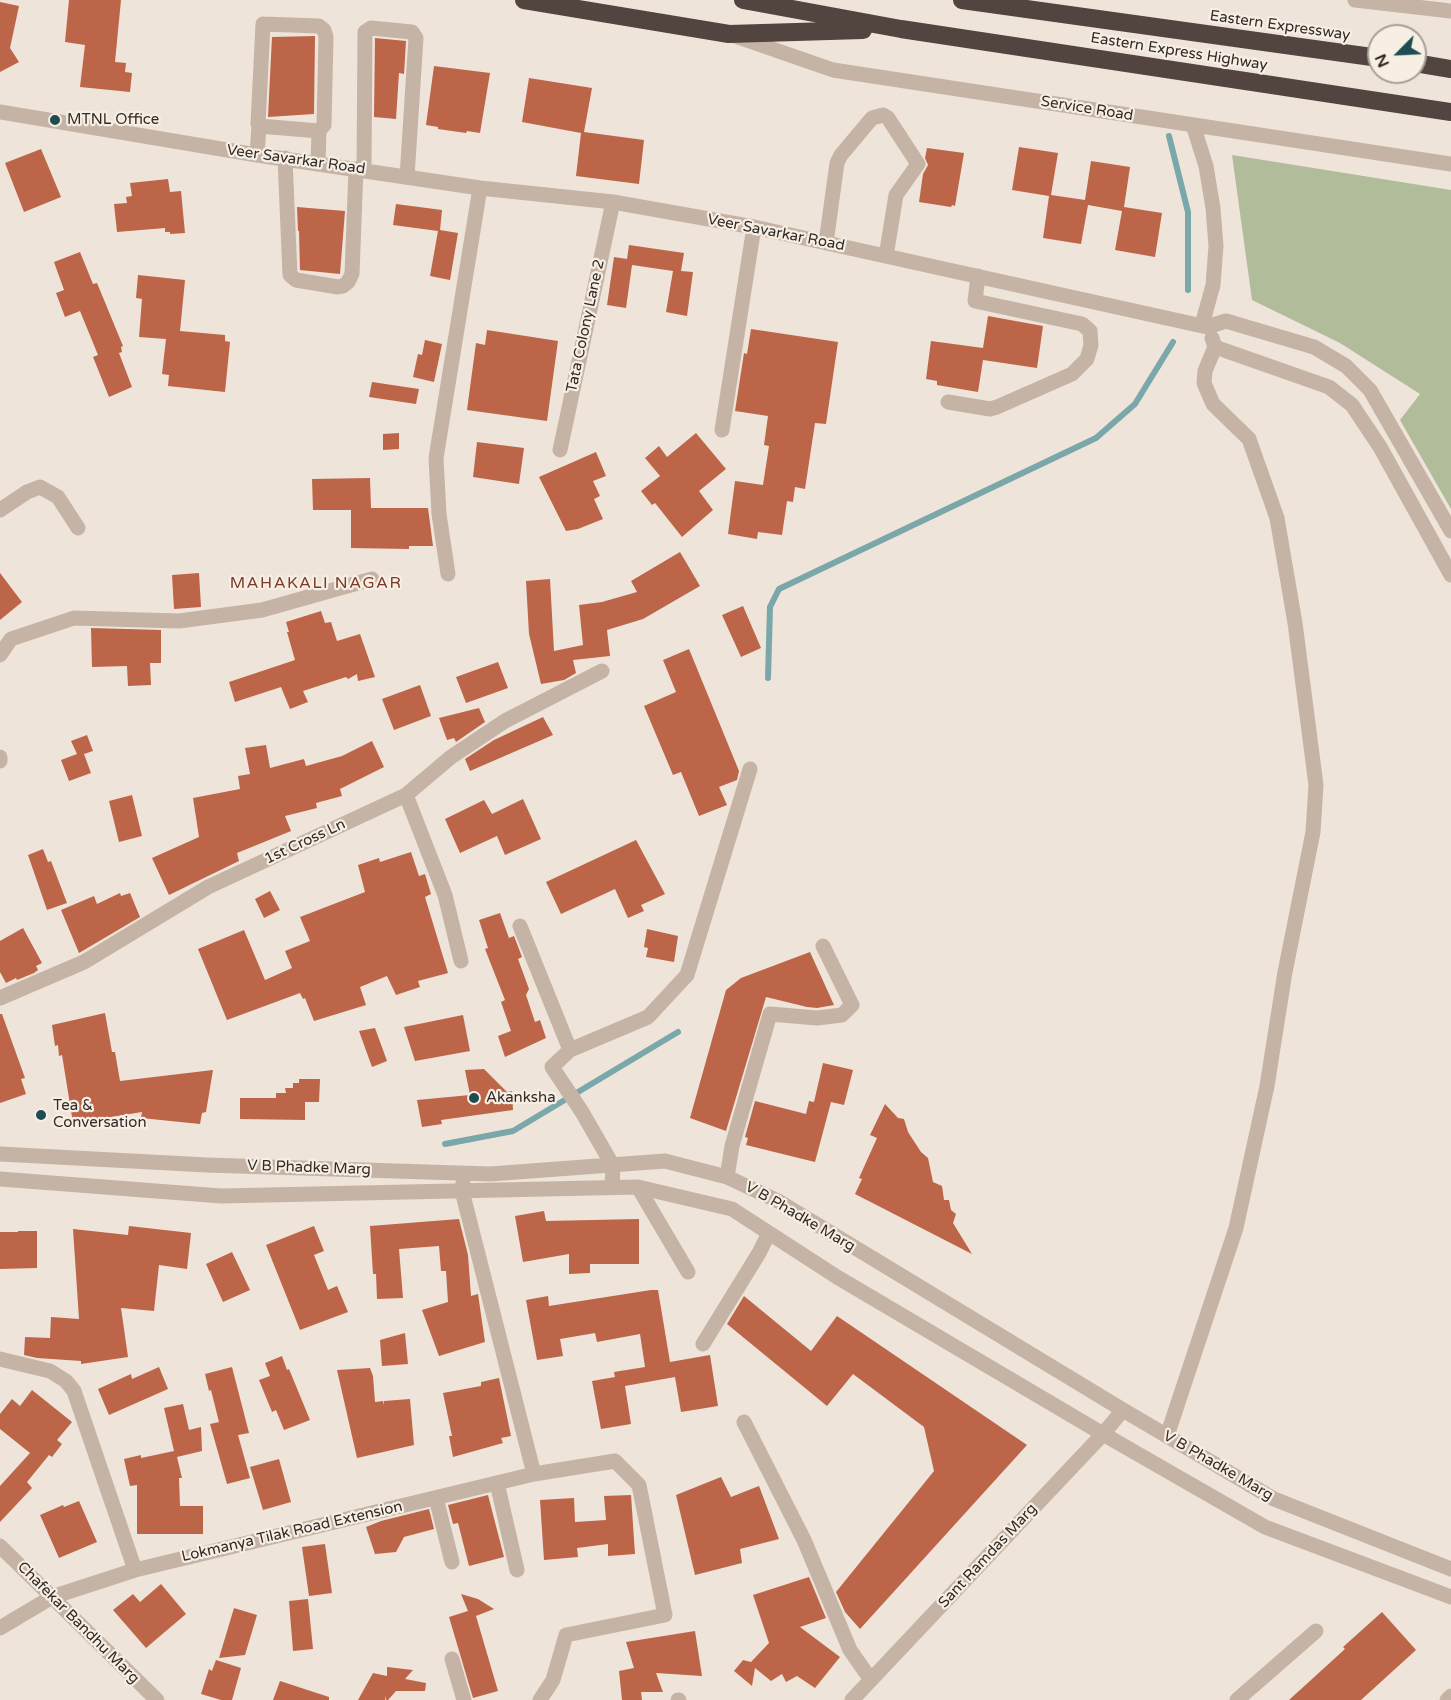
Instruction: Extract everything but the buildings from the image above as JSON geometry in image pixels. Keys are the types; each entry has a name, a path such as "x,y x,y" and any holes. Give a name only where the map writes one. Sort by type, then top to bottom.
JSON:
{"highway":[{"path":"524,0 729,34 901,28"},
{"path":"743,0 901,28"},
{"name":"Eastern Expressway","path":"962,0 1367,56"},
{"name":"Eastern Express Highway","path":"901,28 1451,112"},
{"path":"1427,65 1451,69"}],"street":[{"path":"1355,0 1451,11"},
{"path":"257,155 263,24 319,26 324,30 326,37 324,125 319,131 318,163"},
{"path":"285,158 290,275 296,280 338,287 348,282 352,274 360,170 365,32 371,28 412,32 416,38 407,177"},
{"name":"Service Road","path":"729,34 833,70 1451,164"},
{"name":"Veer Savarkar Road","path":"0,112 257,155 480,188 613,202 754,227 1204,326 1226,321 1314,347 1346,366 1370,390 1451,531"},
{"path":"826,243 837,163 872,118 883,115 888,118 918,164 896,195 886,256"},
{"path":"1193,125 1208,177 1213,208 1216,246 1213,285 1204,326 1215,347 1329,387 1352,405 1380,447 1451,575"},
{"path":"259,126 319,131"},
{"path":"448,574 439,514 436,458 480,188"},
{"name":"Tata Colony Lane 2","path":"560,450 613,202"},
{"path":"722,430 754,227"},
{"path":"948,402 990,409 997,407 1072,374 1087,359 1091,345 1090,331 1082,324 975,301 978,276"},
{"path":"996,306 1001,281"},
{"path":"1032,314 1036,289"},
{"path":"1167,1436 1236,1228 1266,1086 1285,972 1313,832 1316,785 1295,623 1277,518 1249,439 1213,404 1204,383 1205,371 1215,347"},
{"path":"0,510 27,492 40,487 58,497 78,528"},
{"path":"0,655 11,639 74,618 179,621 262,610 372,579"},
{"name":"1st Cross Ln","path":"0,998 84,962 208,887 406,795 451,757 505,721 602,671"},
{"path":"612,1188 613,1166 582,1112 552,1067 570,1050 648,1017 687,975 750,769"},
{"path":"406,795 445,895 461,961"},
{"path":"520,926 570,1050"},
{"path":"727,1177 732,1146 770,1014 817,1018 842,1015 852,1005 823,946"},
{"name":"V B Phadke Marg","path":"0,1154 207,1165 464,1174 665,1161 727,1177 778,1201 1123,1410 1275,1499 1451,1569"},
{"path":"464,1174 462,1191 534,1474"},
{"name":"V B Phadke Marg","path":"0,1179 221,1196 638,1187 732,1209 837,1277 1265,1527 1451,1597"},
{"path":"638,1187 688,1272"},
{"path":"703,1344 769,1233"},
{"path":"0,1359 50,1371 66,1381 74,1392 135,1570"},
{"name":"Sant Ramdas Marg","path":"852,1700 1123,1410"},
{"path":"744,1422 804,1540 850,1650 871,1680"},
{"name":"Lokmanya Tilak Road Extension","path":"0,1628 52,1597 135,1570 534,1474 615,1461 639,1485 665,1615 566,1635 553,1680 540,1700"},
{"path":"497,1483 517,1570"},
{"path":"436,1498 452,1562"},
{"name":"Chafekar Bandhu Marg","path":"0,1546 157,1700"},
{"path":"1237,1700 1316,1631"},
{"path":"452,1659 464,1700"},
{"path":"1447,1700 1451,1696"}],"green space":[{"path":"1232,155 1451,190 1451,509 1400,420 1420,394 1340,343 1252,300"}],"waterway":[{"path":"1169,136 1188,212 1188,290"},
{"path":"768,678 770,607 779,589 1096,438 1135,404 1173,342"},
{"path":"445,1144 513,1131 678,1032"}],"place":[{"name":"MTNL Office","path":"55,120"},
{"name":"Akanksha","path":"474,1098"},
{"name":"Tea & Conversation","path":"41,1115"}],"district":[{"name":"MAHAKALI NAGAR","path":"316,584"}]}
